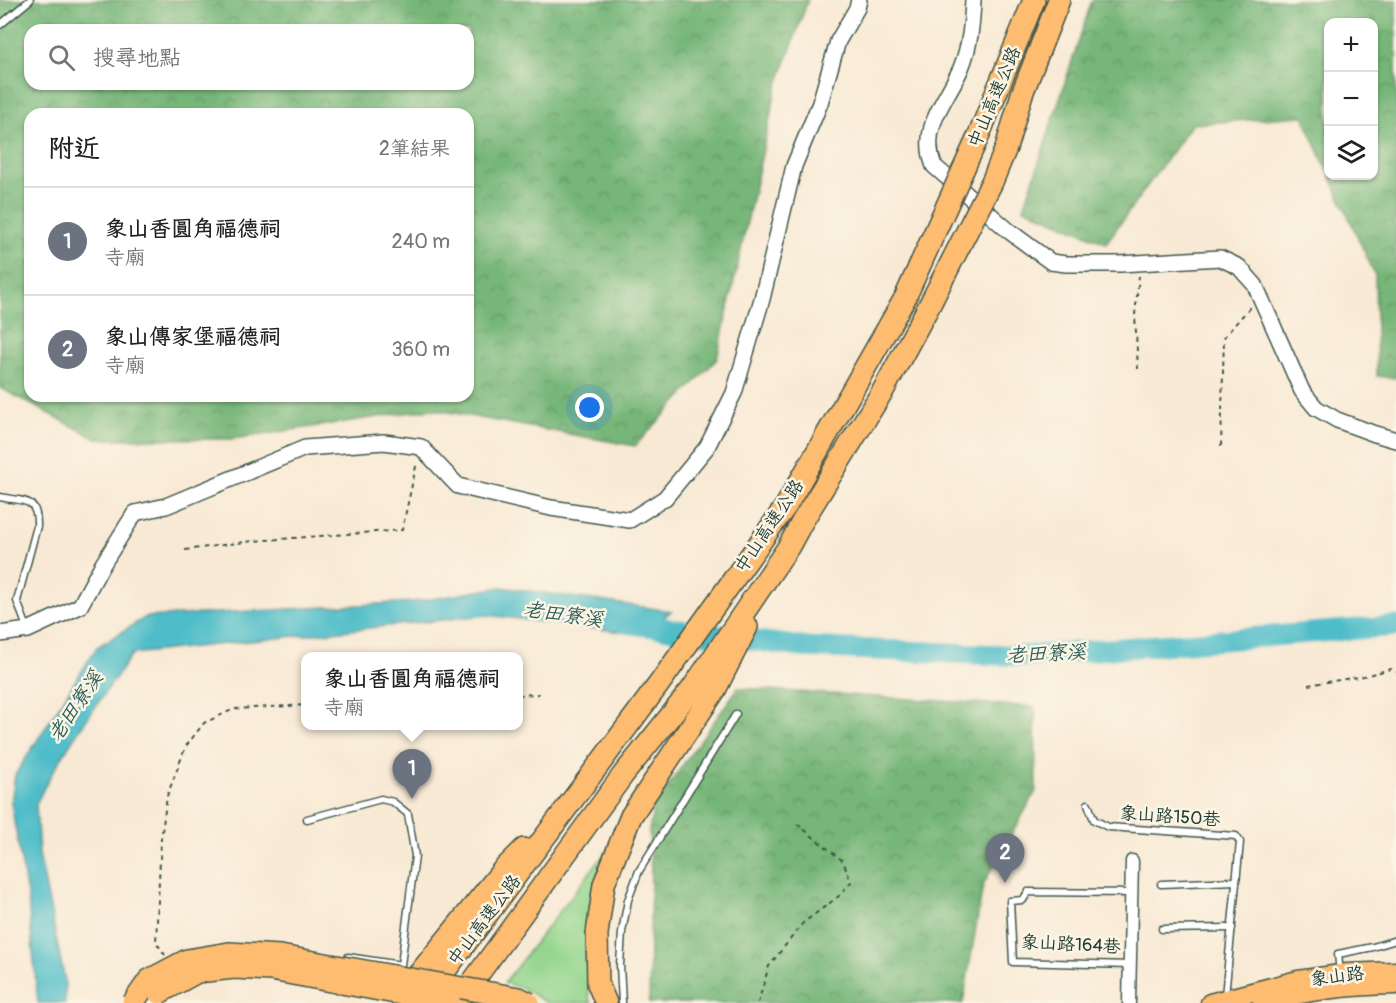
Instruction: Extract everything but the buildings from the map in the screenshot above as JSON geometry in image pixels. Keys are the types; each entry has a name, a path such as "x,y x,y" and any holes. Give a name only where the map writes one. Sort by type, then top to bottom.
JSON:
{"highway":[{"name":"中山高速公路","path":"422,1003 659,684 786,506 905,298 978,137 1034,0"},
{"name":"中山高速公路","path":"457,1003 623,775 692,689 789,546 884,389 992,182 1006,148 1022,94 1059,0"},
{"path":"606,1003 598,984 597,934 604,884 631,816 715,690 789,546"},
{"path":"395,1003 502,871 563,812"},
{"path":"133,1003 148,981 187,960 229,954 280,956 519,998 529,1003"},
{"path":"151,1003 159,993 197,972 234,968 271,970 450,1003"}],"main road":[{"name":"象山路","path":"1219,1002 1298,981 1340,974 1396,971"},
{"name":"象山路","path":"1262,1003 1298,993 1347,986 1396,984"}],"street":[{"path":"0,634 28,630 80,606 135,513 166,506 305,448 384,441 421,447 458,486 551,508 630,520 665,498 707,447 734,393 762,299 794,166 820,103 838,41 857,8 859,0"},
{"path":"973,0 972,34 961,68 932,126 929,153 934,166 1009,231 1051,262 1066,264 1220,258 1239,267 1255,285 1302,391 1316,408 1347,423 1396,440"},
{"name":"象山路164巷","path":"1129,1003 1132,861"}],"lane":[{"path":"0,25 30,0"},
{"path":"0,497 23,499 32,504 37,514 37,526 17,601 28,630"},
{"path":"622,1003 620,965 622,933 628,900 639,870 736,714"},
{"path":"307,819 381,799 393,802 408,814 415,856 401,965 345,957"},
{"name":"象山路150巷","path":"1088,804 1094,820 1108,827 1236,836 1240,842 1232,928 1219,1002"},
{"path":"1161,884 1236,881"},
{"name":"象山路164巷","path":"1130,965 1013,962 1010,901 1023,900 1028,892 1131,893"},
{"path":"1162,929 1232,928"},
{"path":"1340,974 1338,954 1396,940"},
{"path":"170,992 168,960 246,946"}],"path":[{"path":"1138,369 1135,315 1141,262"},
{"path":"1221,446 1224,337 1259,295"},
{"path":"185,550 253,541 402,530 421,447"},
{"path":"1308,685 1391,669 1396,672"},
{"path":"523,695 539,694"},
{"path":"168,960 156,942 161,839 167,796 186,746 204,723 234,709 301,705"},
{"path":"758,1003 769,966 803,923 839,896 851,882 843,861 796,823"}],"green space":[{"path":"0,0 808,0 776,90 717,359 635,446 431,409 232,439 97,439 27,402 474,402 474,108 24,108 24,401 0,388"},
{"path":"1092,0 1396,0 1396,378 1377,376 1375,275 1332,180 1378,180 1378,18 1324,18 1324,163 1303,116 1192,124 1106,243 1024,208"},
{"path":"738,688 1035,707 1036,791 983,885 963,1003 649,1003 651,872 649,830 654,805"},
{"path":"605,853 586,921 591,1003 547,1003 522,988 504,983"}],"water":[{"name":"老田寮溪","path":"501,587 671,611 645,635 487,615 132,654 73,739 36,804 39,854 65,981 65,1003 38,1003 28,900 11,803 15,775 97,647 146,617 413,602"}],"waterway":[{"name":"老田寮溪","path":"626,623 802,647 1024,656 1396,626"}],"place":[{"name":"象山香圓角福德祠","path":"412,799"},
{"name":"象山傳家堡福德祠","path":"1005,883"}]}
